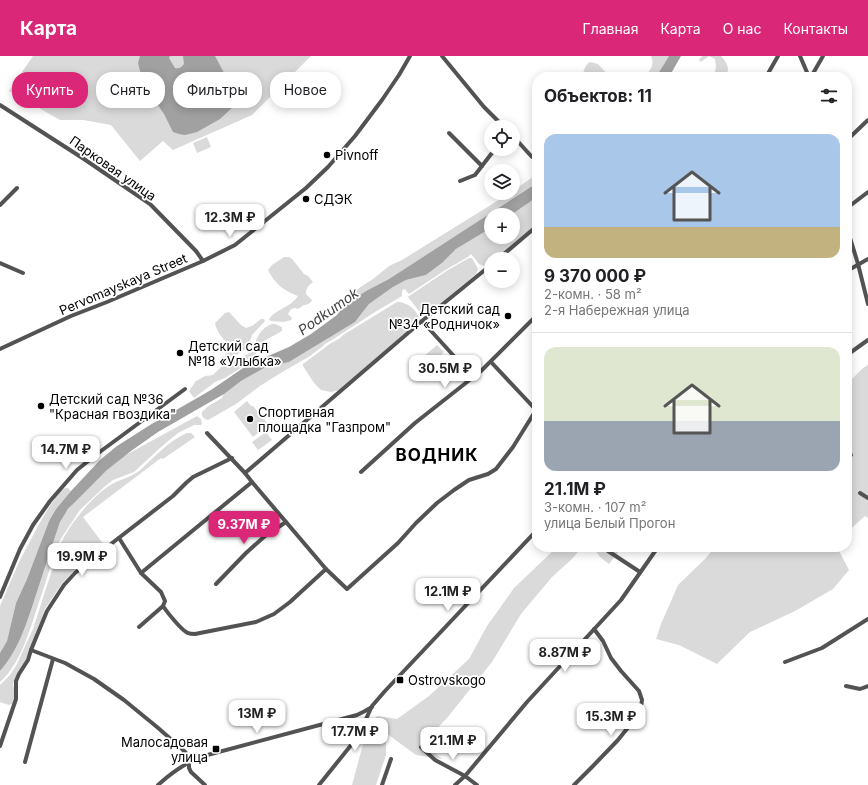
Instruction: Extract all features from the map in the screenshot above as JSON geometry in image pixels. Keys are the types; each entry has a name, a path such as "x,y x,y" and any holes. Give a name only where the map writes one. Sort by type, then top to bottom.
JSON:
{"street":[{"name":"Pervomayskaya Street","path":"0,349 71,316 203,262 235,244 324,171 355,136 399,75 410,56"},
{"path":"442,56 484,107 497,120"},
{"path":"769,72 778,56"},
{"path":"800,56 808,72"},
{"path":"813,72 823,56"},
{"name":"Парковая улица","path":"0,106 84,159 150,204 196,251 203,262"},
{"path":"852,135 868,120"},
{"path":"449,133 482,166"},
{"path":"520,144 532,157"},
{"path":"460,181 475,174 490,156"},
{"path":"0,205 17,188"},
{"path":"852,204 868,192"},
{"path":"506,252 532,230"},
{"path":"852,244 868,304"},
{"path":"852,267 868,259"},
{"path":"1,265 23,273"},
{"path":"245,473 422,321 484,271"},
{"path":"361,472 415,423 491,362 532,320"},
{"path":"422,321 473,377"},
{"path":"852,351 868,340"},
{"path":"491,362 532,405"},
{"path":"0,596 20,549 33,525 50,501 77,470 184,389"},
{"path":"207,433 232,458 326,569 347,589 398,543 437,503 469,480 488,474 496,469 532,418"},
{"path":"0,746 16,699 16,681 28,660 47,611 64,585 75,573 174,496 193,477 232,458"},
{"path":"141,573 252,482"},
{"path":"860,493 868,498"},
{"path":"216,584 265,536 286,522"},
{"path":"158,785 177,769 189,762 207,755 365,712 532,535"},
{"path":"119,538 124,543 141,573 161,592 165,601 163,606 140,627"},
{"path":"611,552 640,572"},
{"path":"455,785 465,776 527,702 621,600 654,552"},
{"path":"163,606 189,634 209,632 256,622 274,614 290,602 326,569"},
{"path":"785,662 822,648 868,619"},
{"path":"574,785 618,740 638,716 642,700 639,691 611,658 603,641 594,629"},
{"path":"31,650 65,663 94,679 124,700 186,753 191,772 205,785"},
{"path":"25,762 54,659"},
{"path":"846,686 860,689 868,686"},
{"path":"319,785 356,739 372,706"},
{"path":"421,747 435,760 465,776 476,785"},
{"path":"382,785 391,759"}],"shaded area":[{"path":"33,56 311,56 295,72 270,72 270,97 262,105 262,72 173,72 173,108 259,108 252,115 173,150 163,141 140,161 111,125 83,120 60,120 39,108 88,108 88,72 22,72"},
{"path":"140,56 170,56 169,58 175,68 178,68 184,64 183,56 215,56 224,72 173,72 173,108 232,108 220,119 197,132 185,135 173,132 160,108 165,108 165,72 140,72 138,63"},
{"path":"651,56 669,56 659,72 648,72 652,65"},
{"path":"669,56 681,56 672,72 659,72"},
{"path":"702,56 709,56 701,62 699,60"},
{"path":"709,56 721,56 726,64 728,72 715,72 715,59"},
{"path":"588,63 598,64 605,72 584,72"},
{"path":"207,137 211,147 197,153 193,143"},
{"path":"532,177 532,186 520,194 520,186"},
{"path":"532,186 532,200 520,209 498,208 511,200 520,200 520,194"},
{"path":"499,200 511,200 498,208 486,208"},
{"path":"532,200 532,229 520,239 520,209"},
{"path":"484,209 484,217 389,279 352,300 355,292 359,288 389,266 402,260"},
{"path":"484,217 484,232 456,249 442,263 426,275 406,280 393,287 369,304 355,322 289,362 264,368 241,381 224,394 158,432 107,470 68,509 60,522 22,635 7,663 0,671 0,653 7,641 16,603 27,579 49,521 56,509 71,491 100,460 117,446 211,390 249,364 289,347 311,334 337,315 340,310 352,300 389,279"},
{"path":"484,232 484,244 514,244 505,252 484,252 484,266 479,264 471,254 409,294 404,289 402,291 402,296 325,344 310,356 260,386 236,404 208,420 202,416 202,412 207,407 222,398 224,393 241,381 264,368 289,362 355,322 369,304 393,287 406,280 426,275 442,263 456,249"},
{"path":"284,257 289,257 292,259 304,274 313,282 308,287 306,294 312,300 309,304 298,309 291,309 288,314 292,318 291,320 284,322 271,321 269,320 276,312 291,304 298,296 288,292 280,286 268,270 272,265"},
{"path":"469,258 472,258 478,269 476,274 429,313 422,315 408,297 448,270"},
{"path":"397,302 405,303 412,307 420,320 340,390 331,392 321,390 314,383 303,364 343,335"},
{"path":"229,312 241,325 246,328 252,326 261,319 264,319 265,321 252,335 248,348 228,358 225,357 225,354 230,352 231,347 219,333 215,323 225,313"},
{"path":"272,324 282,327 282,331 256,345 255,343 261,331"},
{"path":"437,345 444,352 430,365 423,357"},
{"path":"256,350 256,358 225,378 215,382 194,398 189,391 196,381 205,376 213,375 221,367"},
{"path":"868,365 868,518 865,516 852,528 852,379"},
{"name":"Спортивная площадка \"Газпром\"","path":"247,401 251,406 253,406 272,429 272,431 265,427 253,437 234,412"},
{"path":"197,416 201,419 201,425 194,425 178,433 134,472 113,480 80,510 58,544 32,625 19,657 7,675 0,682 0,671 7,663 22,635 60,522 64,515 74,502 107,470 124,456"},
{"path":"266,432 272,440 258,450 252,442"},
{"path":"187,433 191,433 195,437 163,459 161,458 83,517 104,545 100,550 83,561 58,589 45,609 26,663 15,678 13,684 16,693 12,704 9,705 0,702 0,685 10,675 17,664 33,629 60,545 69,529 83,510 107,487 139,471 167,445"},
{"path":"65,488 68,488 71,491 56,509 49,521 27,579 16,603 7,641 0,653 0,606 19,562 38,526 49,507 59,493"},
{"path":"552,552 578,552 552,577 521,614 492,662 447,718 423,743 442,759 416,755 386,733 386,755 376,785 352,785 366,733 377,716 397,719 429,696 469,659 487,626 514,588"},
{"path":"596,552 618,552 609,564"},
{"path":"711,552 840,552 849,570 833,589 795,611 750,632 717,664 679,645 656,639 678,585"}],"place":[{"name":"Pivnoff","path":"327,155"},
{"name":"СДЭК","path":"306,199"},
{"name":"Детский сад №34 «Родничок»","path":"508,316"},
{"name":"Детский сад №18 «Улыбка»","path":"180,353"},
{"name":"Детский сад №36 \"Красная гвоздика\"","path":"41,406"},
{"name":"Спортивная площадка \"Газпром\"","path":"250,419"},
{"name":"Ostrovskogo","path":"400,680"},
{"name":"Малосадовая улица","path":"216,749"}],"district":[{"name":"ВОДНИК","path":"437,455"}],"water label":[{"name":"Podkumok","path":"328,311"}]}
